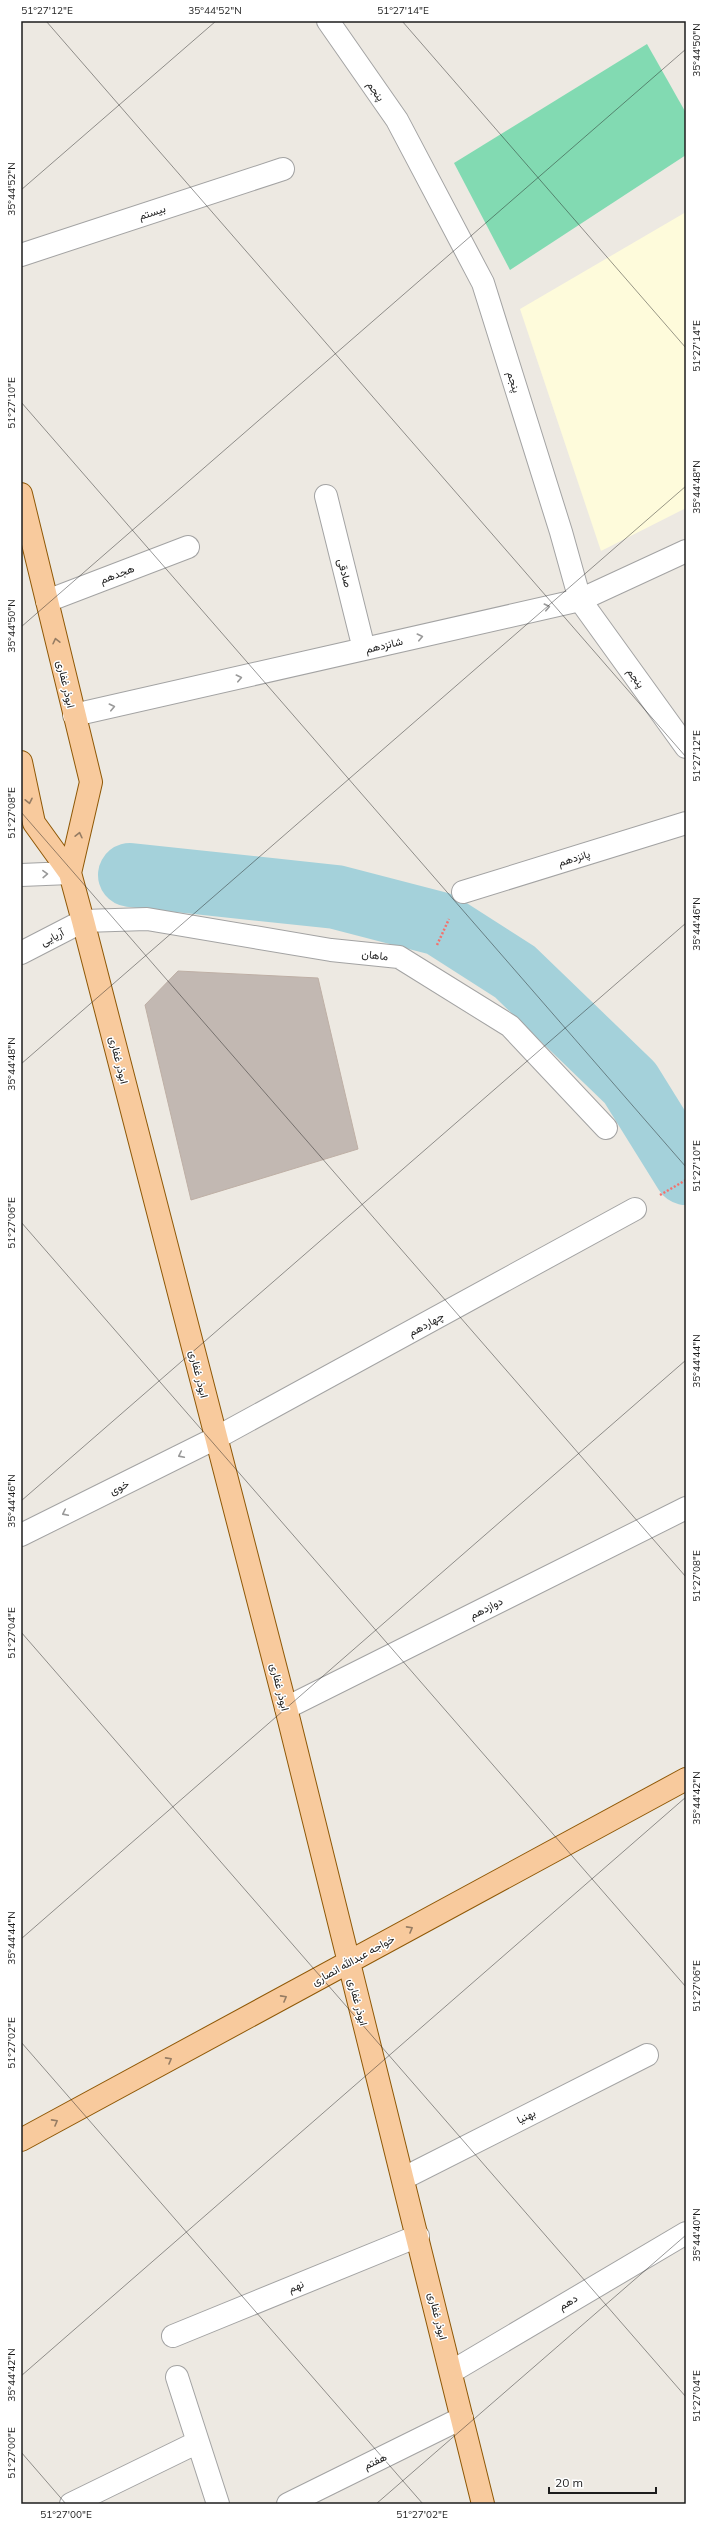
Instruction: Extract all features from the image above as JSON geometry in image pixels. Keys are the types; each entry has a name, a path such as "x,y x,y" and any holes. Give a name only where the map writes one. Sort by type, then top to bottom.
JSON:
{"main road":[{"name":"ابوذر غفاری","path":"21,494 91,782 70,873"},
{"name":"ابوذر غفاری","path":"22,770 34,824 70,873 83,921 286,1708 347,1963 404,2178 483,2504"},
{"name":"خواجه عبدالله انصاری","path":"21,2140 686,1779"}],"street":[{"name":"پنجم","path":"328,21 397,120 483,283 561,532 580,600 686,747"},
{"name":"بیستم","path":"21,255 282,169"},
{"name":"صادقی","path":"326,496 364,649"},
{"name":"هجدهم","path":"47,600 188,547"},
{"name":"شانزدهم","path":"74,715 580,600 686,551"},
{"name":"پانزدهم","path":"463,892 686,823"},
{"path":"21,875 70,873"},
{"name":"ماهان","path":"83,921 147,919 331,950 399,957 510,1026 606,1128"},
{"name":"آریایی","path":"21,953 83,921"},
{"name":"چهاردهم","path":"216,1438 635,1209"},
{"name":"خوی","path":"21,1535 216,1438"},
{"name":"دوازدهم","path":"286,1708 686,1508"},
{"name":"بهنیا","path":"404,2178 647,2054"},
{"name":"دهم","path":"451,2372 686,2233"},
{"name":"نهم","path":"173,2336 418,2236"},
{"path":"178,2377 218,2504"},
{"name":"هفتم","path":"288,2504 462,2418"},
{"path":"71,2504 198,2442"}],"path":[{"path":"424,973 463,892"}],"shaded area":[{"path":"686,212 686,508 601,551 520,309"}],"green space":[{"path":"647,44 686,113 686,155 510,270 454,163"}],"building":[{"path":"178,971 318,978 358,1149 191,1200 145,1005"}],"waterway":[{"path":"130,875 336,897 440,924 515,972 630,1083 686,1173"}]}
